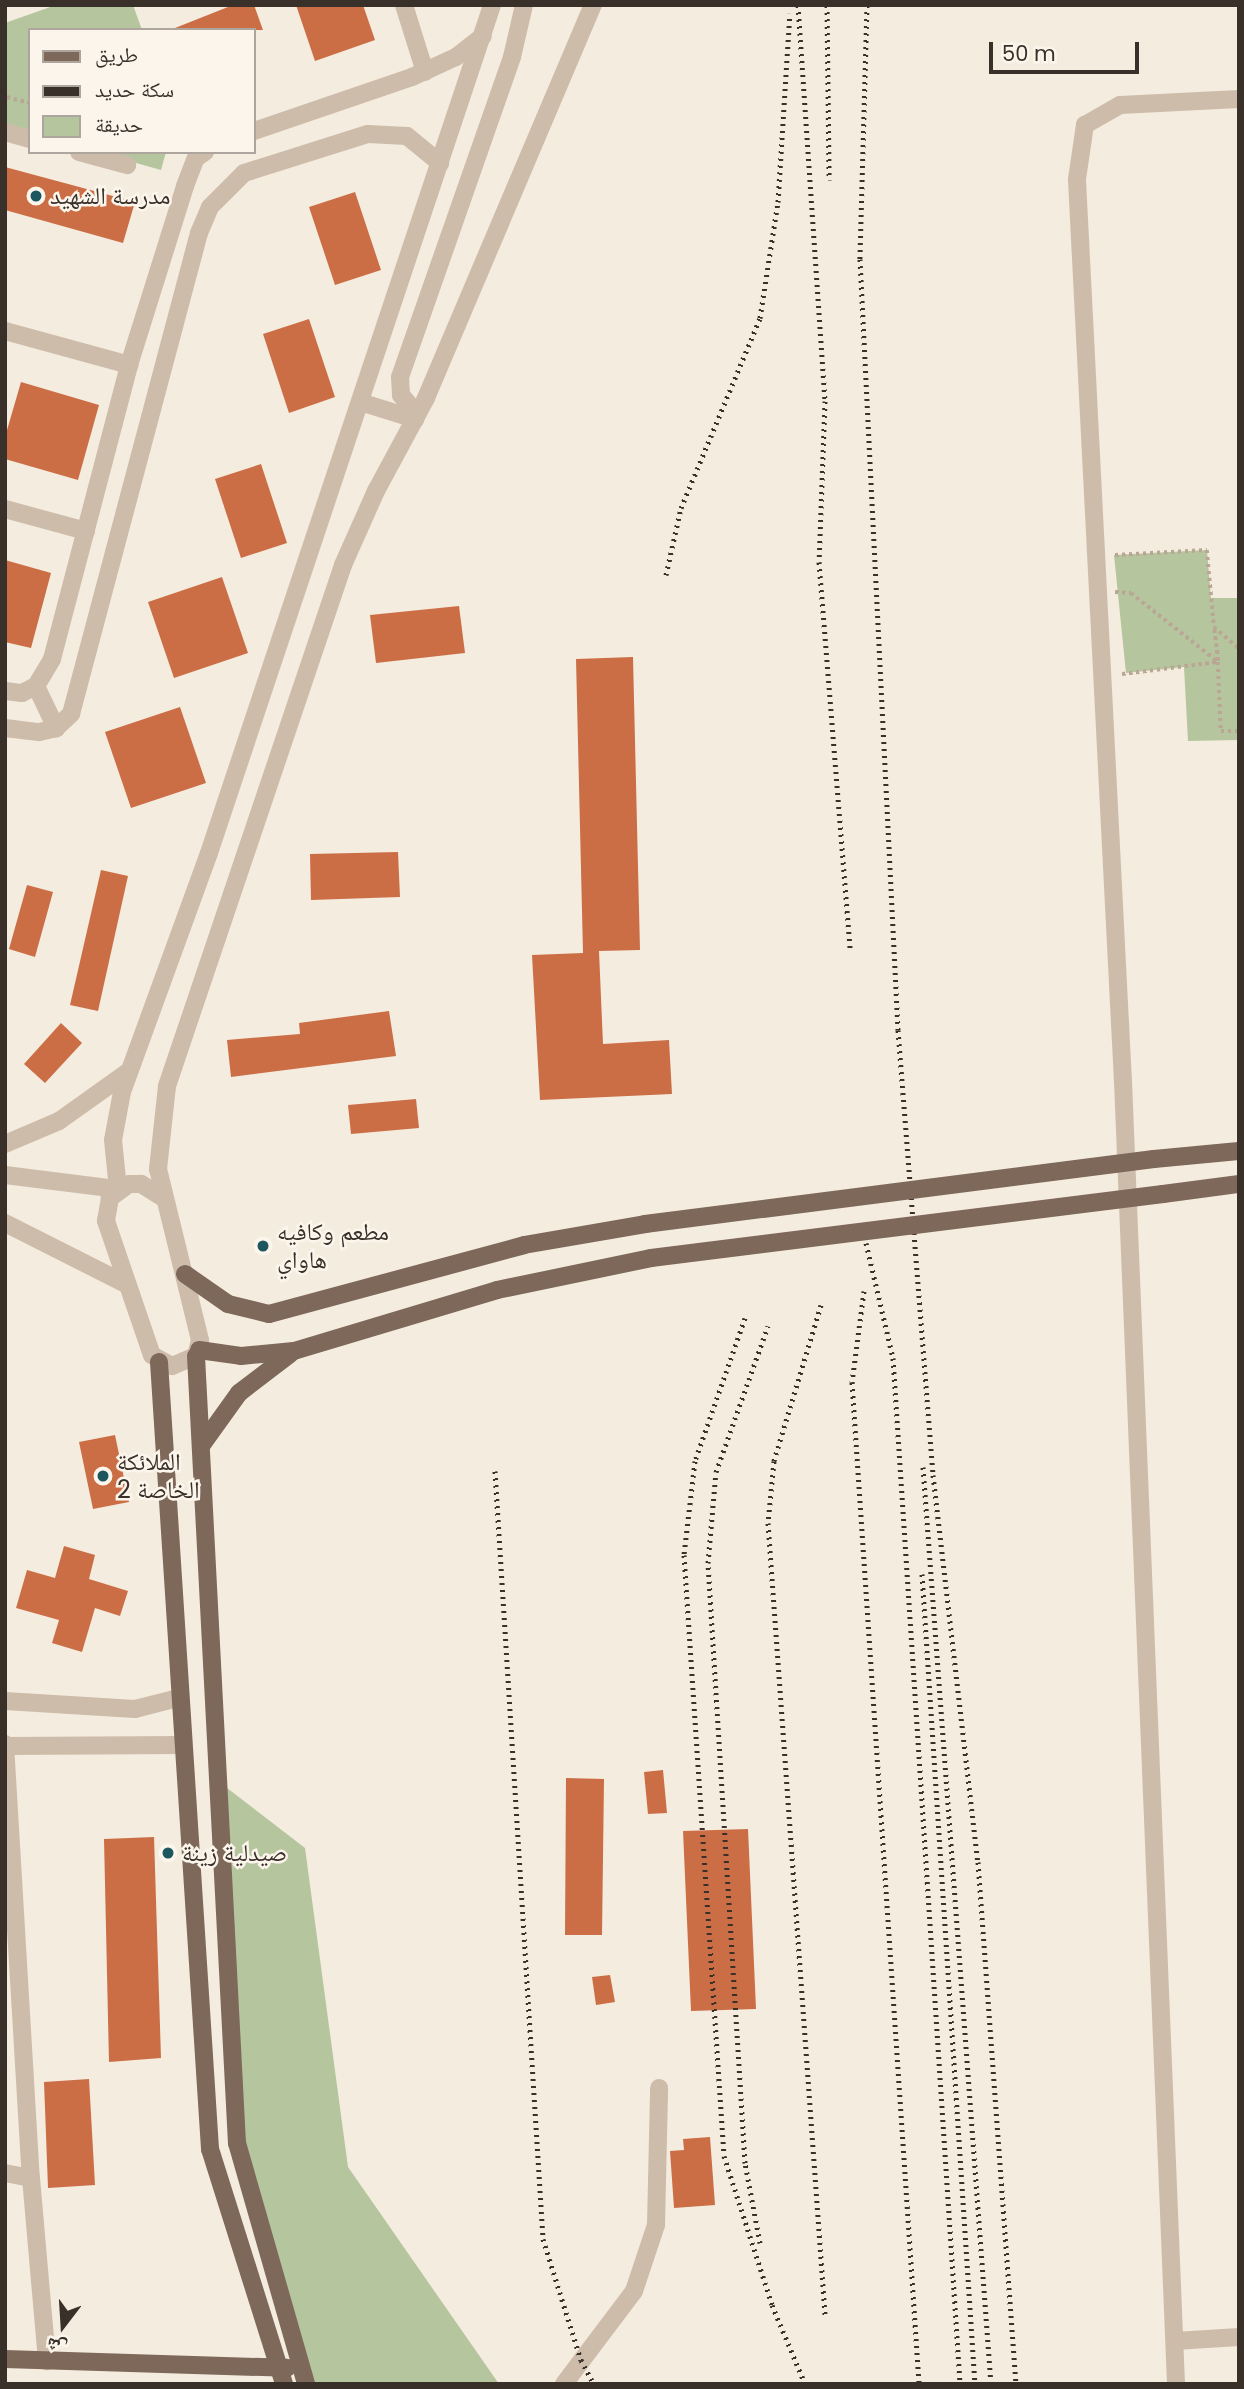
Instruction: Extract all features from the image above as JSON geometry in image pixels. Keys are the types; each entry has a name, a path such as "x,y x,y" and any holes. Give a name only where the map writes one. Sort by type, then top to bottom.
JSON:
{"main road":[{"path":"186,1274 228,1304 269,1314 512,1248 645,1224 1153,1159 1237,1151"},
{"path":"5,2359 304,2376 237,2143 197,1353 240,1356 294,1351 497,1290 651,1258 1239,1184"},
{"path":"201,1446 239,1393 294,1351"},
{"path":"159,1362 181,1745 210,2149 281,2376"}],"street":[{"path":"404,5 425,72"},
{"path":"492,5 360,402 131,1069 114,1128 118,1189 110,1198 106,1221 124,1283 159,1362 185,1364 197,1353 186,1274 162,1197 158,1142 167,1086 343,565 416,417 593,5"},
{"path":"416,417 405,402 400,377 512,57 524,5"},
{"path":"256,130 425,72 483,36"},
{"path":"1176,2384 1102,676 1077,179 1084,125 1120,105 1239,99"},
{"path":"5,132 28,138"},
{"path":"5,728 39,732 56,728 71,714 80,691 199,233 210,207 244,173 368,134 407,136 440,163"},
{"path":"86,154 127,165"},
{"path":"5,691 22,693 36,686 52,659 129,365 185,186 196,159 202,154"},
{"path":"5,331 129,365"},
{"path":"360,402 416,417"},
{"path":"5,509 86,531"},
{"path":"36,686 56,728"},
{"path":"5,1144 85,1106 131,1069"},
{"path":"5,1175 118,1189 141,1184 162,1197"},
{"path":"5,1223 124,1283"},
{"path":"5,1701 135,1709 178,1698"},
{"path":"47,2361 31,2178 6,1745 181,1745"},
{"path":"564,2384 634,2291 656,2225 659,2088"},
{"path":"5,2173 31,2178"},
{"path":"1175,2341 1239,2337"}],"path":[{"path":"7,97 28,102"},
{"path":"1096,556 1207,550 1218,662 1221,731 1239,731"},
{"path":"1098,592 1131,593 1218,662"},
{"path":"1214,627 1239,649"},
{"path":"1102,676 1218,662"}],"green space":[{"path":"56,5 133,5 141,28 28,28 28,132 5,126 5,23"},
{"path":"104,154 165,154 161,170"},
{"path":"1207,550 1211,598 1239,598 1239,740 1188,741 1184,667 1126,673 1114,555"},
{"path":"218,1781 305,1848 348,2167 499,2384 306,2384 237,2143"}],"building":[{"path":"233,5 254,5 263,30 256,28 175,28"},
{"path":"296,5 363,5 375,40 315,61"},
{"path":"5,167 135,202 123,243 5,210"},
{"path":"355,192 381,270 335,285 309,207"},
{"path":"309,319 335,397 289,413 263,334"},
{"path":"21,382 99,405 78,480 5,459 5,437"},
{"path":"261,464 287,543 241,558 215,479"},
{"path":"5,560 51,573 31,648 5,642"},
{"path":"222,577 248,653 174,678 148,602"},
{"path":"459,606 465,653 376,663 370,615"},
{"path":"633,657 640,950 599,951 603,1044 669,1040 672,1094 540,1100 532,955 583,953 576,659"},
{"path":"180,707 206,783 131,808 105,732"},
{"path":"398,852 400,897 311,900 310,854"},
{"path":"101,870 128,876 98,1011 70,1005"},
{"path":"27,885 53,892 35,957 9,949"},
{"path":"389,1011 396,1056 231,1077 227,1040 300,1034 299,1023"},
{"path":"61,1023 82,1043 45,1083 24,1064"},
{"path":"416,1099 419,1128 351,1134 348,1105"},
{"path":"115,1435 129,1502 93,1509 79,1442"},
{"path":"64,1546 95,1555 89,1579 128,1591 120,1616 95,1608 82,1652 52,1643 59,1620 16,1608 27,1570 55,1578"},
{"path":"663,1770 667,1813 648,1814 644,1772"},
{"path":"566,1778 604,1779 602,1935 565,1935"},
{"path":"748,1829 756,2009 691,2011 683,1831"},
{"path":"154,1837 161,2058 109,2062 104,1839"},
{"path":"610,1975 615,2002 596,2005 592,1977"},
{"path":"89,2079 95,2185 48,2188 44,2082"},
{"path":"710,2137 715,2205 674,2208 670,2151 684,2150 683,2139"}],"railway":[{"path":"798,5 825,401 819,562 850,950"},
{"path":"827,5 829,180"},
{"path":"867,5 860,259 898,1030 933,1475 978,1862 1016,2384"},
{"path":"666,575 681,508 760,318 778,202 790,13"},
{"path":"866,1243 893,1358 960,2384"},
{"path":"864,1291 852,1382 919,2384"},
{"path":"821,1305 774,1461 768,1523 825,2315"},
{"path":"745,1318 695,1461 684,1555 724,2156 772,2305 805,2384"},
{"path":"760,2243 745,2163 708,1563 716,1472 768,1326"},
{"path":"923,1467 991,2384"},
{"path":"495,1471 543,2239 581,2360 594,2384"},
{"path":"922,1574 975,2384"}],"place":[{"name":"مدرسة الشهيد","path":"36,196"},
{"name":"مطعم وكافيه هاواي","path":"263,1246"},
{"name":"الملائكة الخاصة 2","path":"103,1476"},
{"name":"صيدلية زينة","path":"168,1853"}]}
